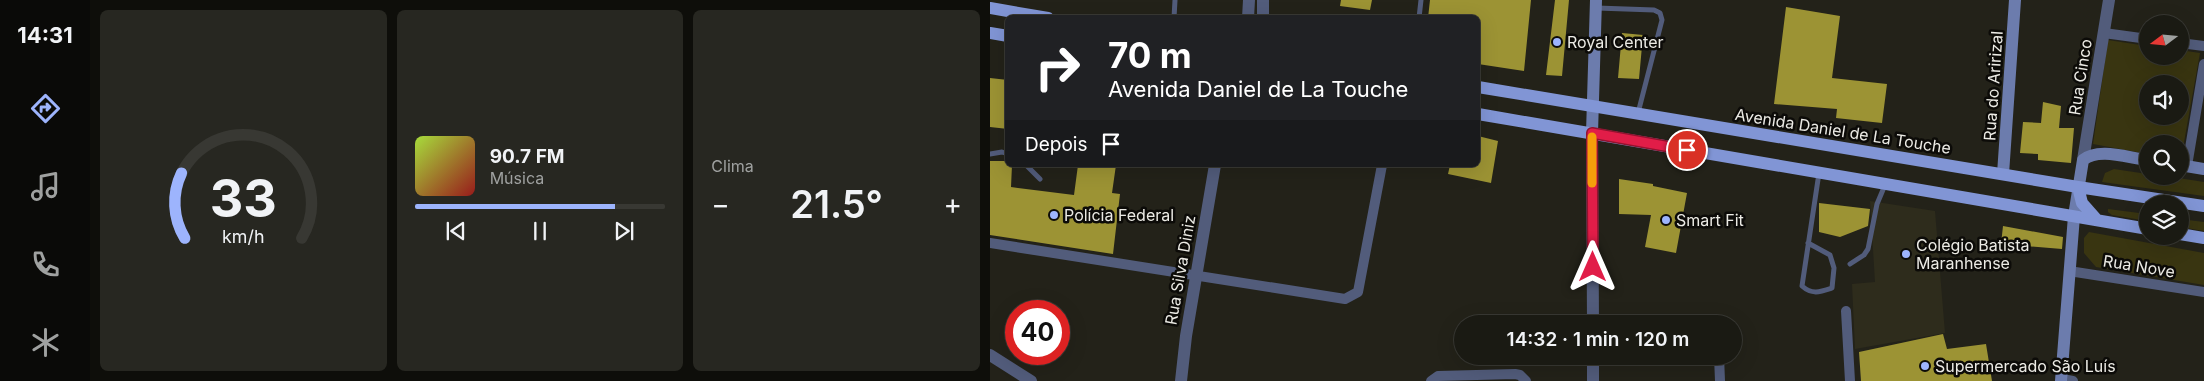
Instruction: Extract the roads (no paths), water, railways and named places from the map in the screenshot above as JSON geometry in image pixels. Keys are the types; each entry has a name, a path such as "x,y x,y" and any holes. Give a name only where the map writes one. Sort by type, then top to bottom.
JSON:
{"main road":[{"name":"Rua do Aririzal","path":"2003,174 2015,0"},
{"path":"1592,133 1596,4"},
{"path":"990,8 1031,15"},
{"path":"990,33 1005,36"},
{"name":"Avenida Daniel de La Touche","path":"1480,87 2078,187 2204,206"},
{"path":"1480,114 2139,227"},
{"path":"2065,380 2074,216 2083,160 2095,154 2139,159"},
{"path":"2189,167 2204,169"},
{"path":"2078,187 2082,204 2098,220"},
{"path":"2189,236 2204,238"}],"street":[{"path":"1248,15 1249,0"},
{"path":"1263,0 1264,15"},
{"name":"Rua Cinco","path":"2083,160 2109,0"},
{"path":"2104,33 2139,38"},
{"path":"2189,44 2204,46"},
{"path":"2189,140 2204,64"},
{"path":"1592,133 1593,315"},
{"name":"Rua Silva Diniz","path":"1182,381 1182,366 1215,167"},
{"path":"990,244 1345,299 1354,296 1358,292 1382,167"},
{"name":"Rua Nove","path":"2070,271 2204,292"},
{"path":"1846,311 1850,381"},
{"path":"990,355 1031,381"},
{"path":"1593,365 1593,381"},
{"path":"1719,365 1720,381"},
{"path":"1431,381 1438,376 1515,374 1520,375 1526,381"}],"lane":[{"path":"1174,15 1175,0"},
{"path":"1419,15 1421,0"},
{"path":"1596,4 1654,10 1660,13 1662,20 1638,113"},
{"path":"990,154 1005,153"},
{"path":"1028,167 1040,179"},
{"path":"1808,243 1824,250 1830,255 1834,268 1832,288 1819,293 1809,291 1802,286 1808,243 1819,172"},
{"path":"1850,264 1864,255 1868,249 1877,204 1885,184"}],"place":[{"name":"Royal Center","path":"1557,42"},
{"name":"Polícia Federal","path":"1054,215"},
{"name":"Smart Fit","path":"1666,220"},
{"name":"Colégio Batista Maranhense","path":"1906,254"},
{"name":"Supermercado São Luís","path":"1925,366"}]}
